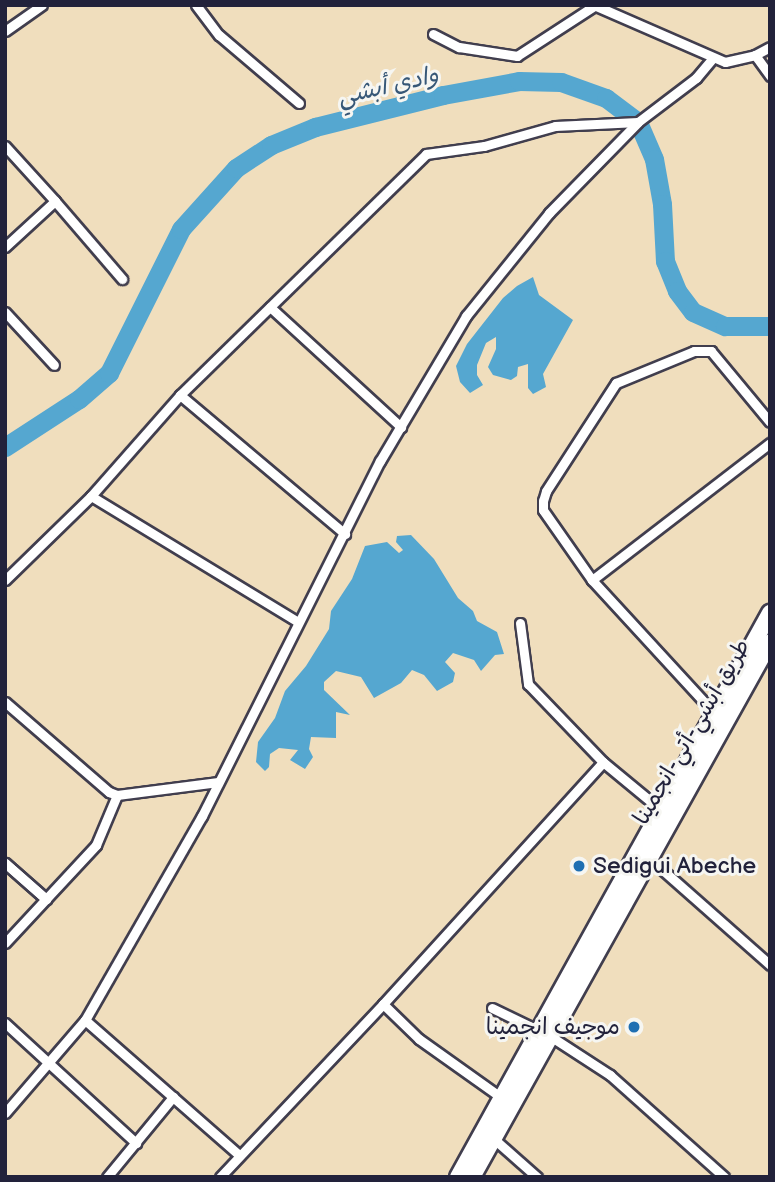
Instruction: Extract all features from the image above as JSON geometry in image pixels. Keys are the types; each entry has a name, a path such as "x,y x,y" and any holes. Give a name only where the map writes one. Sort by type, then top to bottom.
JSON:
{"highway":[{"path":"472,1177 661,810 719,718 770,613"},
{"name":"طريق أبشي-أتي-انجمينا","path":"601,930 647,857 719,718 770,642"},
{"path":"458,1177 502,1098 545,1033"}],"street":[{"path":"5,31 43,5"},
{"path":"196,5 219,35 299,103"},
{"path":"433,34 459,47 517,56 594,5 725,62 755,55 770,47"},
{"path":"755,55 770,76"},
{"path":"5,1113 85,1020 218,782 380,461 466,316 549,213 638,122 696,78 713,58"},
{"path":"5,580 92,496 180,394 426,154 484,146 555,126 638,122"},
{"path":"5,146 122,279"},
{"path":"5,247 55,201"},
{"path":"270,307 401,427"},
{"path":"5,312 54,365"},
{"path":"719,718 592,580 543,510 542,501 574,446 616,383 694,351 711,351 770,422"},
{"path":"180,394 345,534"},
{"path":"592,580 770,443"},
{"path":"92,496 298,622"},
{"path":"520,623 528,684 603,762 661,810"},
{"path":"5,702 109,792 117,795 218,782"},
{"path":"220,1177 383,1004 603,762"},
{"path":"5,943 96,845 117,795"},
{"path":"647,857 770,965"},
{"path":"5,863 46,899"},
{"path":"383,1004 419,1039 502,1098"},
{"path":"492,1008 545,1033 610,1075 724,1177"},
{"path":"85,1020 239,1156"},
{"path":"5,1023 135,1143"},
{"path":"107,1177 173,1097"},
{"path":"493,1138 537,1177"}],"water":[{"path":"533,277 539,295 573,320 543,374 546,387 533,394 528,388 528,364 518,367 517,376 511,380 493,375 488,367 496,349 496,337 486,343 477,365 477,375 483,385 470,393 460,382 456,366 467,344 503,298"},
{"path":"411,535 434,559 458,598 473,611 477,621 497,632 504,654 495,655 481,671 474,660 453,653 445,662 455,673 453,682 437,691 424,675 412,670 401,683 374,698 361,677 336,671 324,682 324,690 350,715 336,712 336,738 311,737 309,749 313,757 305,769 290,760 298,750 279,748 270,754 269,767 265,771 256,762 258,742 275,718 285,691 306,666 329,629 331,611 352,579 365,546 387,542 399,553 403,550 396,542 397,536"}],"waterway":[{"name":"وادي أبشي","path":"5,447 79,399 109,373 181,229 236,168 271,145 315,127 443,95 519,81 561,82 606,98 638,122 654,159 662,204 665,261 677,291 693,312 725,326 770,326"}],"place":[{"name":"Sedigui Abeche","path":"579,866"},
{"name":"موجيف انجمينا","path":"634,1027"}]}
